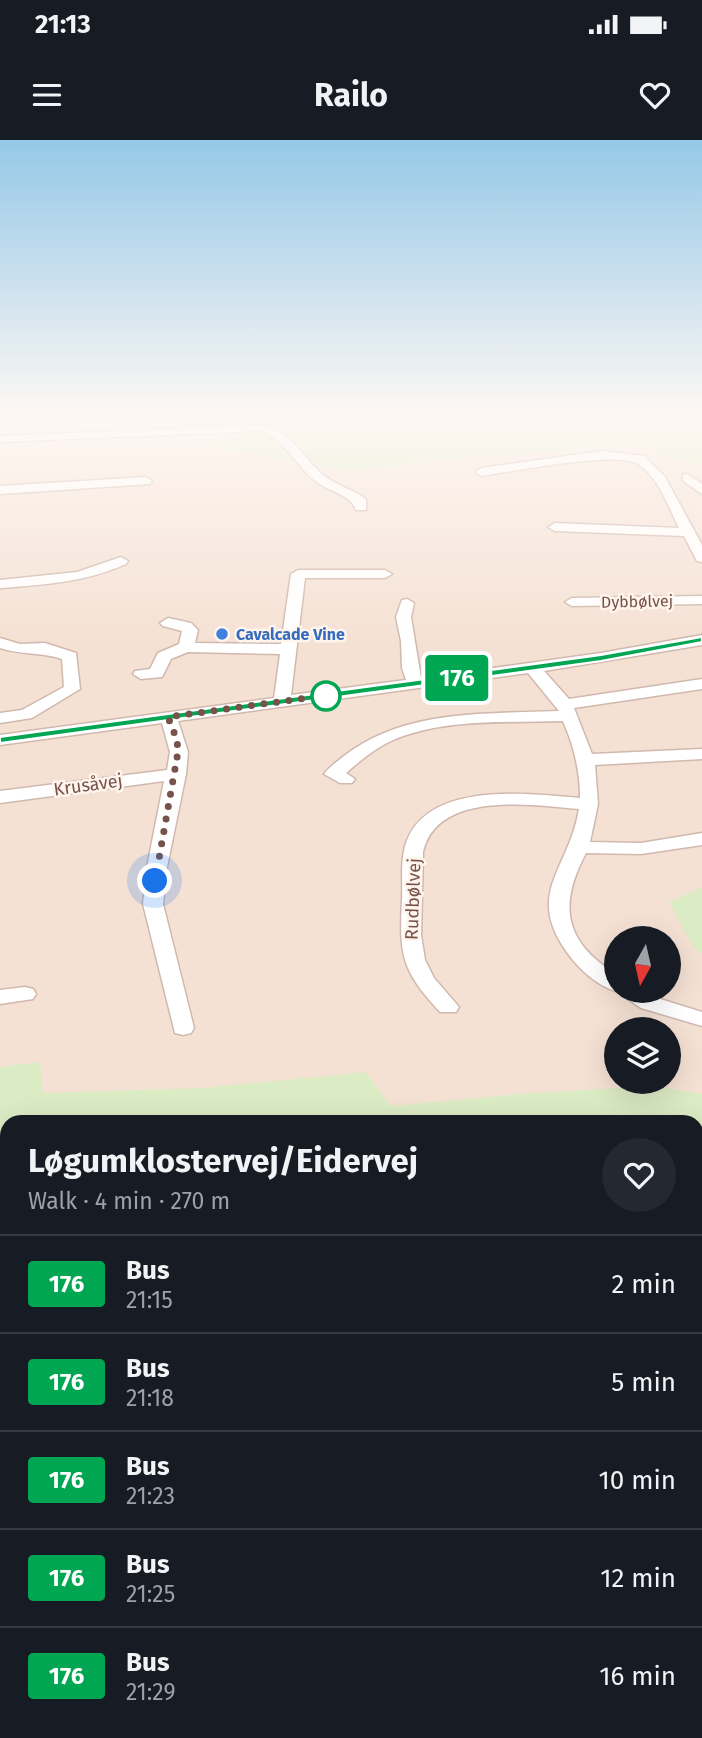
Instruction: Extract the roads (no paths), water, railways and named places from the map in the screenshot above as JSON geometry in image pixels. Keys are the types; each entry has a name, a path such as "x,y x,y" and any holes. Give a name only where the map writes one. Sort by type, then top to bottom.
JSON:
{"street":[{"path":"344,491 361,502 362,507"},
{"path":"667,491 702,558"},
{"path":"555,527 689,532"},
{"path":"0,584 72,577 121,561"},
{"path":"282,701 298,574 385,573"},
{"name":"Dybbølvej","path":"572,602 702,600"},
{"path":"407,603 404,608 404,628 409,638 409,671 416,683"},
{"path":"168,623 186,626 190,630 186,647"},
{"path":"0,740 533,668 702,640"},
{"path":"0,643 19,649 45,648 70,656 72,689 26,714 0,718"},
{"path":"141,674 156,674 164,656 186,647 287,649"},
{"path":"533,668 566,710 586,760 589,804 579,847 561,883 557,911 566,935 582,958 604,975"},
{"path":"346,779 333,774 364,749 386,737 412,729 566,710 702,684"},
{"path":"168,717 177,740 177,774 157,867 153,904 183,1028"},
{"path":"586,760 702,754"},
{"name":"Krusåvej","path":"0,797 177,774"},
{"name":"Rudbølvej","path":"448,1007 420,975 410,944 417,838 428,823 443,812 482,800 589,804"},
{"path":"579,847 634,851 660,849 702,839"},
{"path":"0,997 25,994"},
{"path":"649,1003 702,1019"}],"place":[{"name":"Cavalcade Vine","path":"222,634"}]}
